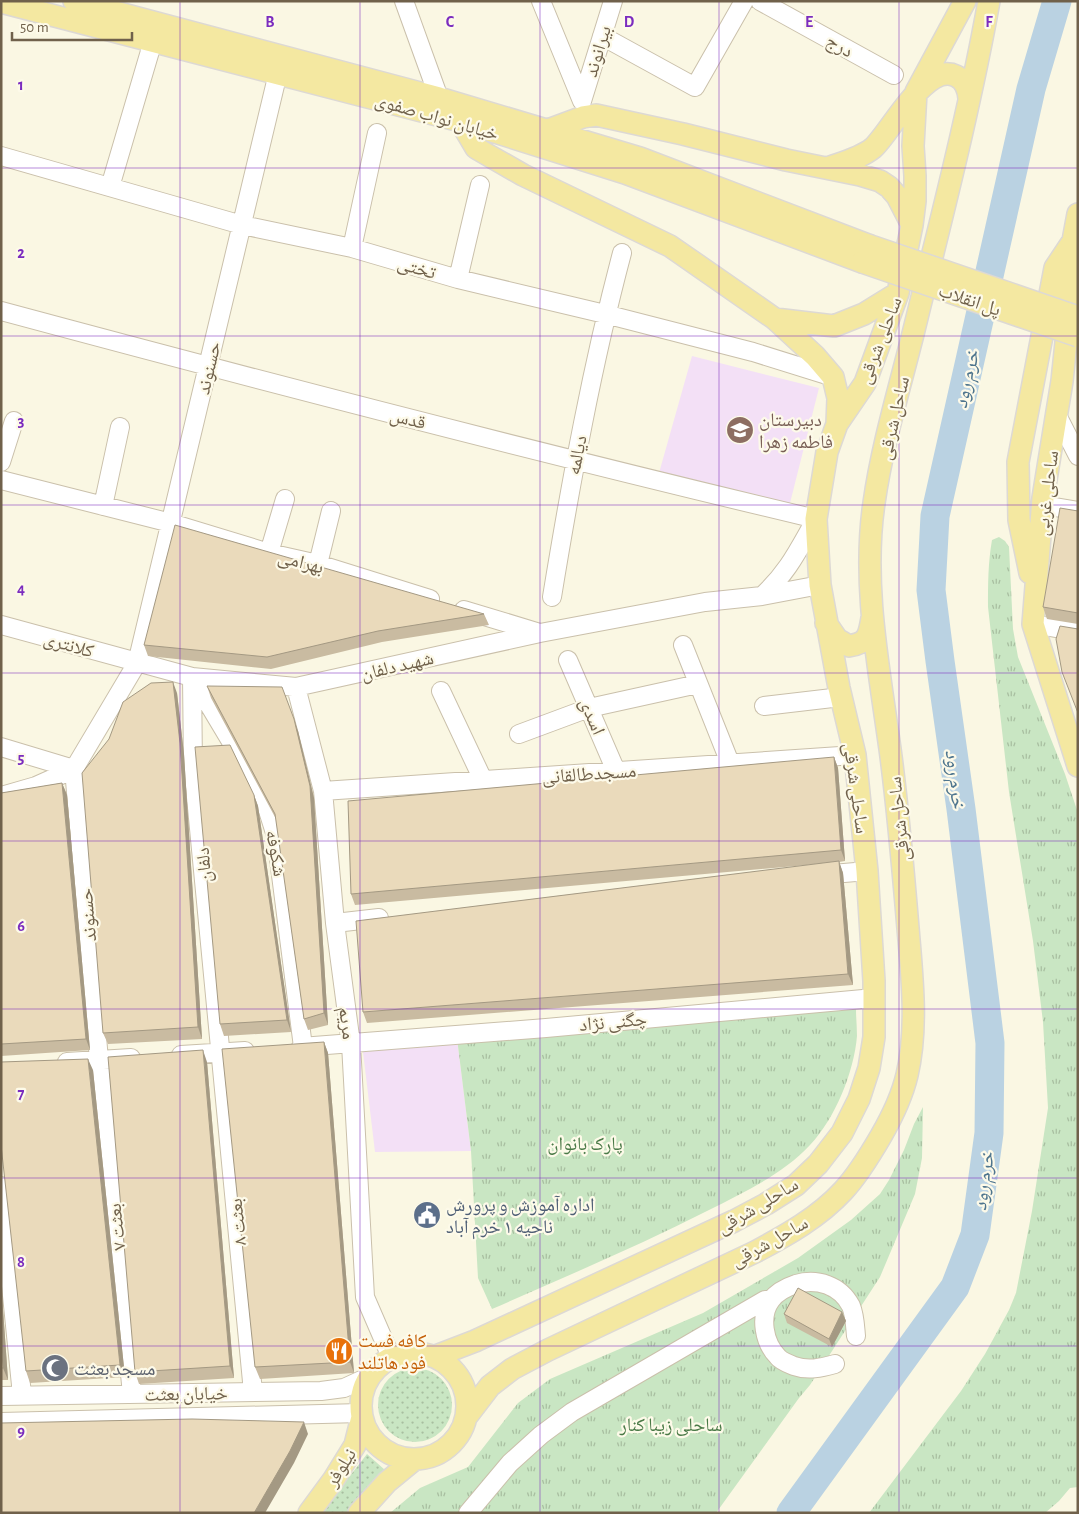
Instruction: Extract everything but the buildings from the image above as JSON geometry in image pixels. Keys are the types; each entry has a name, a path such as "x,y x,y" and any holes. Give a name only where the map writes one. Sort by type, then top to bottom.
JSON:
{"main road":[{"name":"خیابان نواب صفوی","path":"74,1 105,4 438,98 640,158 865,254"},
{"name":"ساحلی شرقی","path":"436,1356 475,1341 734,1222 766,1204 796,1185 818,1164 842,1132 859,1099 869,1068 874,1037 874,981 868,871 855,755 840,693 820,585 816,519 827,452 837,424 865,383 898,293 915,201 913,146 916,92 965,1"},
{"name":"ساحل شرقی","path":"467,1416 490,1386 512,1369 787,1236 817,1214 843,1191 869,1157 891,1119 907,1076 912,1038 912,981 903,866 873,610 870,546 874,502 888,432 969,98 989,1"},
{"name":"خیابان نواب صفوی","path":"1,2 460,121 625,173 865,254"},
{"path":"826,168 872,149 888,133 916,92 936,77 944,74 954,74 962,79 968,87 969,98"},
{"path":"548,130 583,117 596,115 860,175 880,181 889,187 897,196 912,225"},
{"path":"460,121 476,148 523,175 670,246 775,319 815,356 833,377 838,398 837,424"},
{"path":"607,148 600,139 602,131 620,121"},
{"name":"ساحلی غربی","path":"1076,758 1033,624 1043,505 1073,275 1073,240 1078,214"},
{"path":"1035,596 1019,520 1018,462 1055,268 1073,240"},
{"name":"پل انقلاب","path":"865,254 1078,317"},
{"name":"پل انقلاب","path":"865,254 1078,336"},
{"path":"775,319 834,326 864,314 898,293"},
{"path":"826,623 837,639 849,646 860,645 867,639 873,610"},
{"path":"840,693 843,662 852,657 862,658 873,669 881,685"},
{"path":"406,1352 421,1352 436,1356 451,1366 462,1381 467,1398 467,1416 461,1432 450,1446 436,1455 415,1459 403,1458 388,1452 375,1442 366,1428 361,1415 363,1388 368,1377 378,1365 391,1357 406,1352"},
{"name":"نیلوفر","path":"308,1513 334,1479 355,1445 361,1415"},
{"path":"359,1513 388,1482 415,1459"}],"street":[{"path":"404,1 438,98"},
{"name":"بیرانوند","path":"541,1 582,101 613,1"},
{"path":"602,36 695,88 744,1"},
{"name":"درج","path":"760,1 894,75"},
{"path":"110,187 153,41"},
{"name":"حسنوند","path":"137,663 278,73"},
{"path":"352,248 377,133"},
{"name":"تختی","path":"1,156 242,225 352,248 458,279 753,352 833,377"},
{"path":"458,279 480,185"},
{"name":"دیالمه","path":"552,597 575,461 605,314 622,253"},
{"name":"قدس","path":"1,311 208,367 575,461 816,519"},
{"path":"1056,415 1078,456"},
{"path":"1,462 14,421"},
{"path":"103,506 120,427"},
{"name":"بهرامی","path":"1,480 171,523 270,553 318,564 540,633"},
{"path":"270,553 285,499"},
{"path":"1043,505 1078,511"},
{"path":"318,564 331,511"},
{"path":"762,596 793,561 816,519"},
{"name":"شهید دلفان","path":"137,663 192,677 296,687 540,633 705,602 762,596 820,585"},
{"name":"کلانتری","path":"1,624 137,663"},
{"path":"1033,624 1078,632"},
{"path":"683,645 730,764"},
{"name":"اسدی","path":"568,660 616,771"},
{"path":"1,796 36,786 74,769 137,663"},
{"name":"شکوفه","path":"192,677 263,795 276,836 303,1047"},
{"name":"دلفان","path":"192,677 193,766 221,1052"},
{"path":"519,734 589,708 698,684"},
{"name":"مریم","path":"296,687 323,791 335,923 351,1044 365,1298 391,1357"},
{"path":"441,691 484,780"},
{"path":"764,706 840,693"},
{"path":"1,747 74,769"},
{"name":"مسجدطالقانی","path":"323,791 855,755"},
{"name":"حسنوند","path":"74,769 99,1060"},
{"path":"804,877 868,871"},
{"path":"335,923 393,917"},
{"name":"چگنی نژاد","path":"285,1048 351,1044 874,998"},
{"path":"164,1056 257,1050"},
{"name":"بعثت ۸","path":"221,1052 253,1392"},
{"path":"50,1063 146,1057"},
{"name":"بعثت ۷","path":"99,1060 132,1394"},
{"path":"1,1186 22,1395"},
{"path":"835,1364 816,1369 804,1369 778,1358 767,1339 764,1327 765,1312 771,1300 785,1288 802,1282 821,1282 833,1287 850,1306 854,1318 856,1336"},
{"path":"468,1513 510,1464 541,1435 572,1412 765,1300 771,1300"},
{"name":"خیابان بعثت","path":"1,1396 321,1391 344,1388 368,1377"},
{"name":"خیابان بعثت","path":"1,1422 361,1415"}],"shaded area":[{"name":"دبیرستان فاطمه زهرا","path":"692,356 819,388 789,507 659,473"},
{"path":"457,1038 471,1151 375,1152 363,1052"}],"green space":[{"path":"999,537 1009,547 1013,629 1018,657 1065,774 1078,813 1078,1487 1070,1488 1045,1513 869,1513 961,1391 985,1354 1009,1310 1016,1293 1032,1211 1048,1108 1043,1022 1033,941 1009,792 988,607 989,565 992,540"},
{"name":"پارک بانوان","path":"856,1009 857,1036 855,1050 842,1094 819,1134 799,1156 762,1182 709,1210 628,1249 492,1309 478,1278 471,1151 457,1038"},
{"name":"ساحلی زیبا کنار","path":"923,1107 922,1158 915,1194 880,1277 810,1385 716,1513 390,1513 420,1488 468,1467 518,1403 550,1379 703,1313 798,1258 851,1220 880,1194 889,1180"},
{"path":"415,1368 429,1371 441,1379 449,1391 452,1405 449,1419 441,1431 429,1439 415,1442 401,1439 389,1431 381,1419 378,1405 381,1391 389,1379 401,1371"},
{"path":"367,1454 385,1470 351,1513 321,1513"}],"waterway":[{"name":"خرم رود","path":"791,1513 955,1287 975,1235 989,1133 990,1043 931,590 935,516 1031,89 1057,1"}],"place":[{"name":"دبیرستان فاطمه زهرا","path":"740,430"},
{"name":"اداره آموزش و پرورش ناحیه ۱ خرم آباد","path":"427,1215"},
{"name":"کافه فست فود هاتلند","path":"339,1351"},
{"name":"مسجد بعثت","path":"55,1368"}]}
